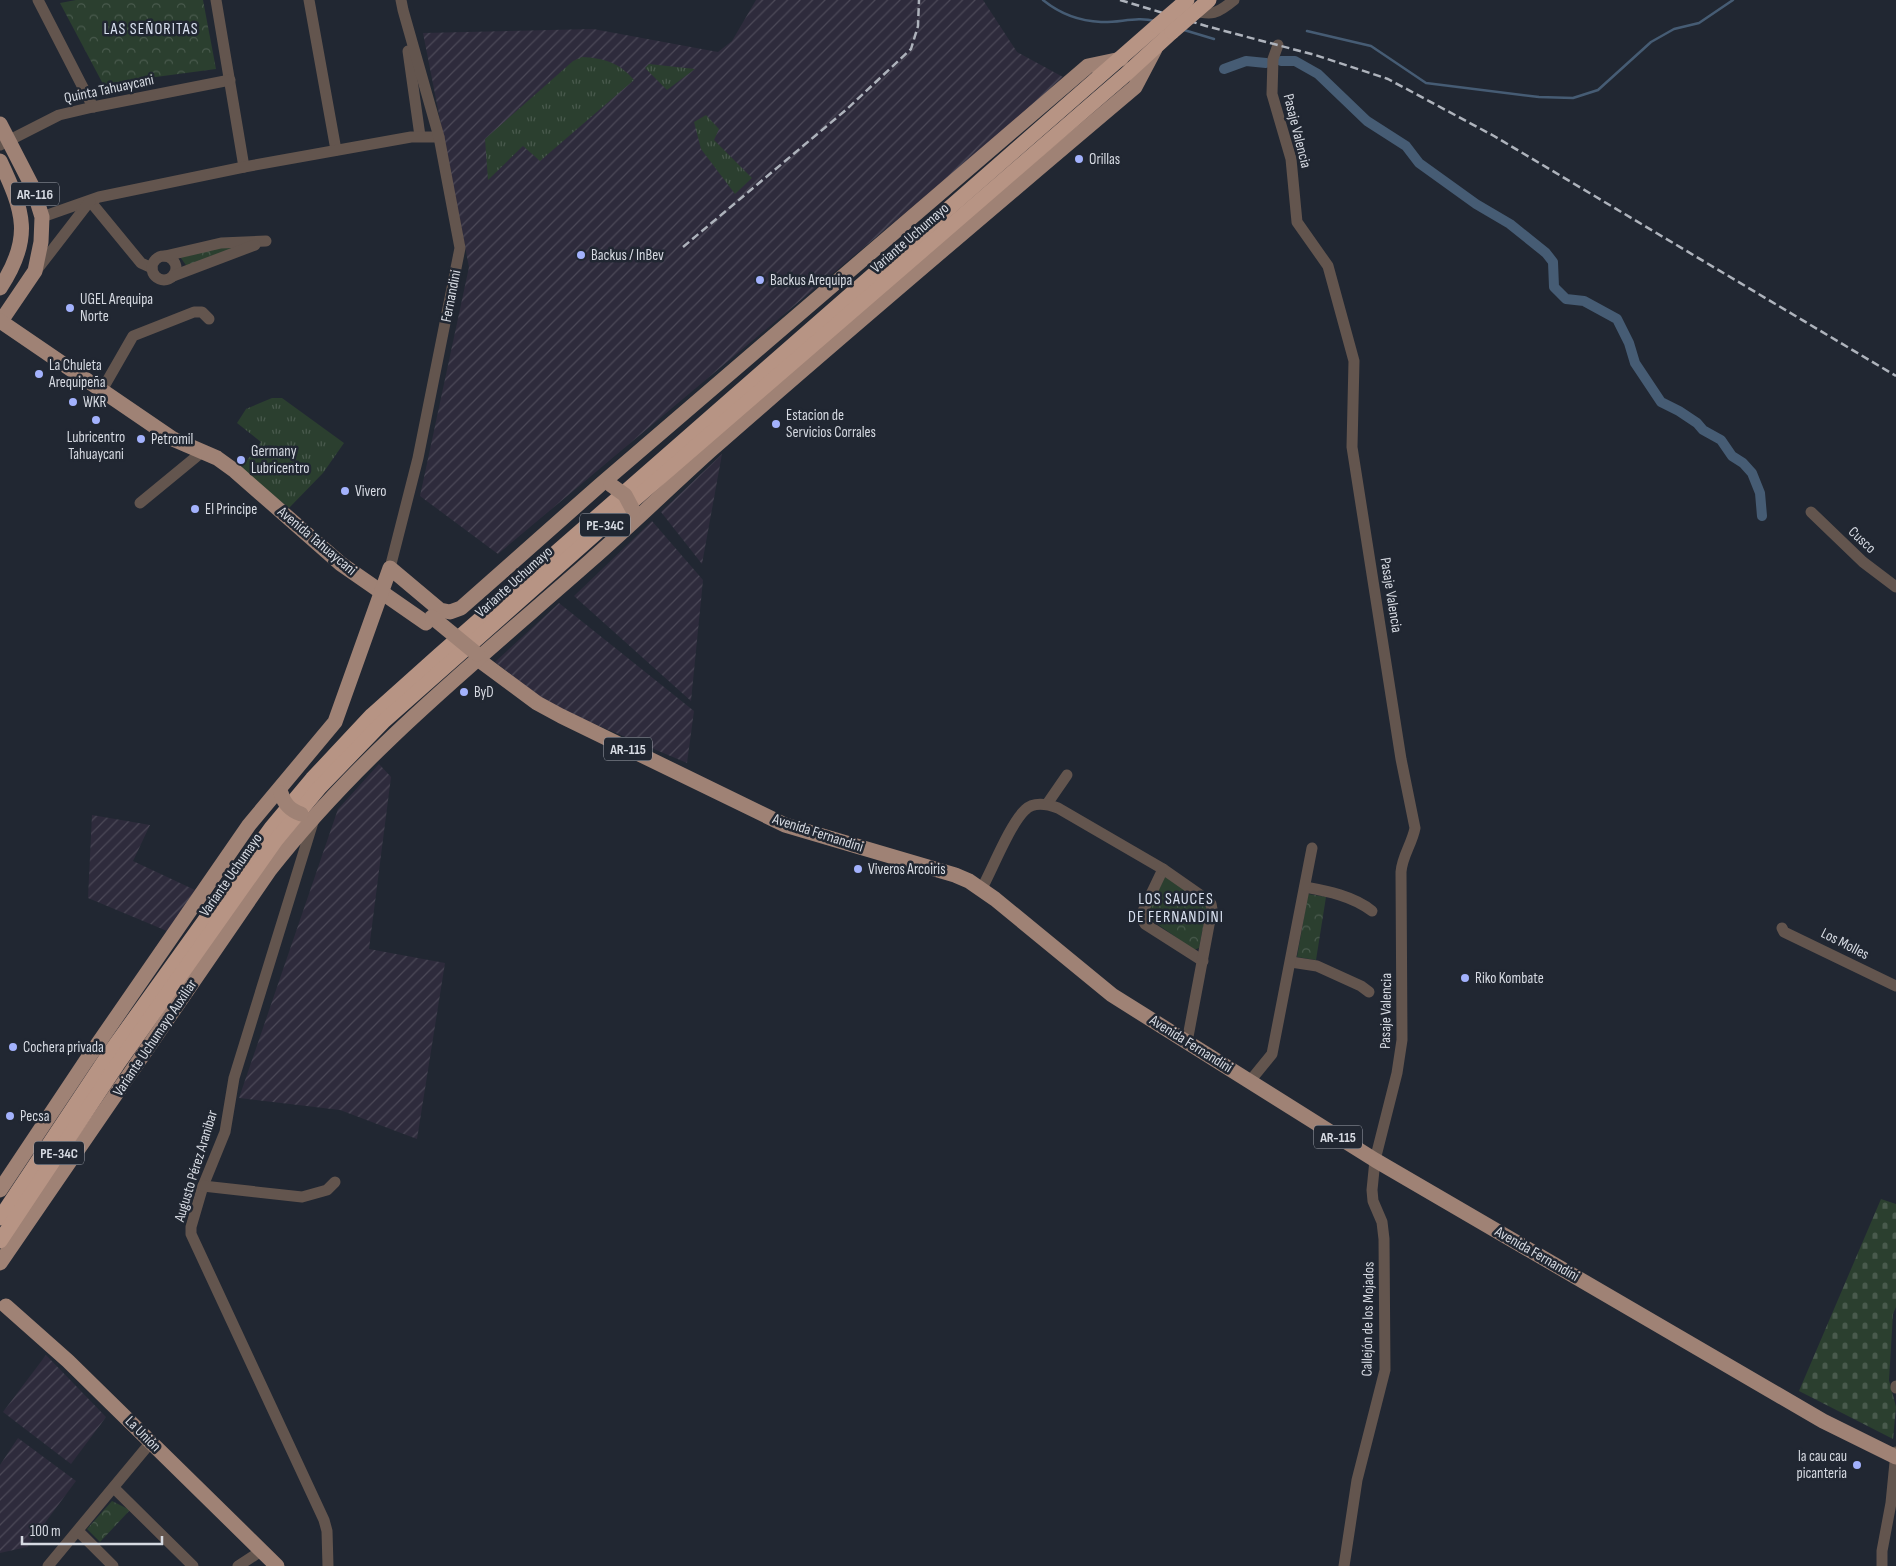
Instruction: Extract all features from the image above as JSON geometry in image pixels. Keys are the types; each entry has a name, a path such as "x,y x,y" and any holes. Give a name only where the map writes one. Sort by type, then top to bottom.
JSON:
{"highway":[{"name":"Variante Uchumayo","path":"0,1218 111,1052 249,857 312,779 372,715 1187,0"},
{"name":"Variante Uchumayo","path":"0,1241 123,1057 276,840 320,787 383,722 620,512 1124,76 1209,0"}],"main road":[{"name":"Variante Uchumayo","path":"308,816 476,657 633,515 1135,87 1157,46"},
{"name":"Variante Uchumayo","path":"386,580 440,610 455,611 606,485 1088,66 1121,58"},
{"name":"AR-116","path":"0,124 4,143 33,188 42,217 41,242 35,271 1,321"},
{"name":"AR-116","path":"0,161 16,196 22,217 21,241 15,263 0,288"},
{"name":"Avenida Tahuaycani","path":"1,321 173,439 217,458 235,471 324,550 361,578 386,580 429,620 476,657"},
{"path":"606,485 625,495 633,515"},
{"path":"0,1190 108,1028 249,825 335,722 386,580"},
{"name":"Avenida Fernandini","path":"476,657 537,703 785,825 955,875 982,890 1112,995 1375,1160 1823,1420 1895,1455"},
{"path":"281,789 283,800 288,807 308,816"},
{"name":"Variante Uchumayo Auxiliar","path":"0,1263 308,816"},
{"name":"La Unión","path":"2,1303 68,1361 277,1566"}],"street":[{"path":"38,0 93,106"},
{"path":"216,0 244,167"},
{"path":"309,0 336,150"},
{"path":"1181,0 1191,10 1203,14 1221,11 1234,0"},
{"path":"402,5 420,136"},
{"name":"Fernandini","path":"386,580 418,458 460,248 439,137 402,5"},
{"name":"Pasaje Valencia","path":"1278,45 1272,59 1272,94 1291,159 1296,222 1328,266 1354,361 1352,447 1401,759 1414,821 1413,836 1404,857 1401,872 1402,1040 1397,1073 1375,1160"},
{"name":"Quinta Tahuaycani","path":"4,143 59,116 93,106 230,80"},
{"path":"42,217 99,198 244,167 420,136 439,137"},
{"path":"90,201 142,263 152,268"},
{"path":"35,271 90,201"},
{"path":"266,241 166,280 158,279 152,268 154,260 165,256 221,243 266,241"},
{"path":"165,256 175,262 176,270 173,276"},
{"path":"102,390 133,336 194,312 202,312 209,319"},
{"path":"140,503 202,452"},
{"name":"Cusco","path":"1811,512 1863,562 1896,587"},
{"path":"1047,804 1067,776"},
{"path":"982,890 1013,827 1026,809 1036,805 1047,804 1058,808 1163,868 1211,904 1212,910 1187,1042"},
{"name":"Augusto Pérez Aranibar","path":"308,816 234,1078 225,1132 203,1186 191,1227 193,1241 324,1520 327,1531 328,1566"},
{"path":"1250,1081 1272,1054 1312,848"},
{"path":"1163,868 1143,911 1142,918 1145,924 1203,960"},
{"path":"1305,887 1331,892 1365,906 1372,911"},
{"name":"Los Molles","path":"1782,928 1784,932 1896,986"},
{"path":"1291,962 1318,966 1362,986 1369,992"},
{"name":"Callejón de los Mojados","path":"1344,1566 1357,1480 1385,1370 1384,1239 1382,1222 1373,1196 1375,1160"},
{"path":"203,1186 302,1197 326,1190 335,1182"},
{"path":"48,1566 152,1442"},
{"path":"1882,1566 1882,1551 1892,1503 1895,1455"},
{"path":"114,1488 193,1566"},
{"path":"78,1531 113,1566"},
{"path":"238,1566 261,1551"}],"shaded area":[{"path":"756,0 983,0 1017,52 1063,77 988,146 960,167 498,554 420,496 469,267 423,33 593,29 718,52 732,41"},
{"path":"722,454 702,564 661,512"},
{"path":"652,521 703,580 691,701 574,596"},
{"path":"559,603 694,711 687,763 552,706 495,662"},
{"path":"379,764 391,777 369,949 445,963 417,1139 340,1110 239,1098 338,809"},
{"path":"92,815 150,825 133,861 195,890 167,931 88,898"},
{"path":"46,1355 106,1417 71,1464 3,1412"},
{"path":"18,1438 76,1481 27,1547 0,1553 0,1465"}],"green space":[{"path":"76,0 203,0 216,69 103,84 60,3"},
{"path":"582,57 611,62 623,69 634,80 540,161 523,146 488,180 485,139 573,61"},
{"path":"649,64 695,69 667,90 645,68"},
{"path":"706,115 719,129 714,140 752,178 735,194 701,149 694,122"},
{"path":"233,243 238,248 188,268 178,254"},
{"path":"272,398 282,398 344,443 323,473 289,508 239,468 242,467 261,442 237,423 246,409"},
{"path":"1164,877 1168,877 1207,905 1199,948 1194,950 1146,916"},
{"path":"1308,894 1326,897 1316,960 1297,957"},
{"path":"1881,1199 1896,1204 1896,1307 1893,1314 1889,1380 1896,1407 1893,1439 1799,1391"},
{"path":"112,1501 130,1510 100,1542 87,1529"}],"waterway":[{"path":"1043,0 1056,9 1085,20 1108,22 1142,19 1155,21"},
{"path":"1307,31 1371,46 1426,83 1539,97 1573,98 1598,90 1651,42 1674,29 1699,23 1733,0"},
{"path":"1184,30 1214,39"},
{"path":"1224,69 1246,61 1266,63"},
{"path":"1281,61 1295,61 1318,74 1367,121 1406,146 1419,163 1476,204 1510,224 1546,253 1553,262 1554,287 1566,299 1584,301 1617,319 1629,343 1635,363 1661,402 1679,411 1697,423 1703,430 1721,440 1732,456 1743,463 1752,473 1760,493 1762,516"}],"railway":[{"path":"683,247 847,109 911,49 918,26 919,0"},
{"path":"1120,0 1206,26 1315,55 1388,79 1494,136 1896,376"}],"place":[{"name":"Orillas","path":"1079,159"},
{"name":"Backus / InBev","path":"581,255"},
{"name":"Backus Arequipa","path":"760,280"},
{"name":"UGEL Arequipa Norte","path":"70,308"},
{"name":"La Chuleta Arequipeña","path":"39,374"},
{"name":"WKR","path":"73,402"},
{"name":"Lubricentro Tahuaycani","path":"96,420"},
{"name":"Estacion de Servicios Corrales","path":"776,424"},
{"name":"Petromil","path":"141,439"},
{"name":"Germany Lubricentro","path":"241,460"},
{"name":"Vivero","path":"345,491"},
{"name":"El Principe","path":"195,509"},
{"name":"ByD","path":"464,692"},
{"name":"Viveros Arcoiris","path":"858,869"},
{"name":"Riko Kombate","path":"1465,978"},
{"name":"Cochera privada","path":"13,1047"},
{"name":"Pecsa","path":"10,1116"},
{"name":"la cau cau picanteria","path":"1857,1465"}],"district":[{"name":"LAS SEÑORITAS","path":"151,29"},
{"name":"LOS SAUCES DE FERNANDINI","path":"1176,908"}]}
